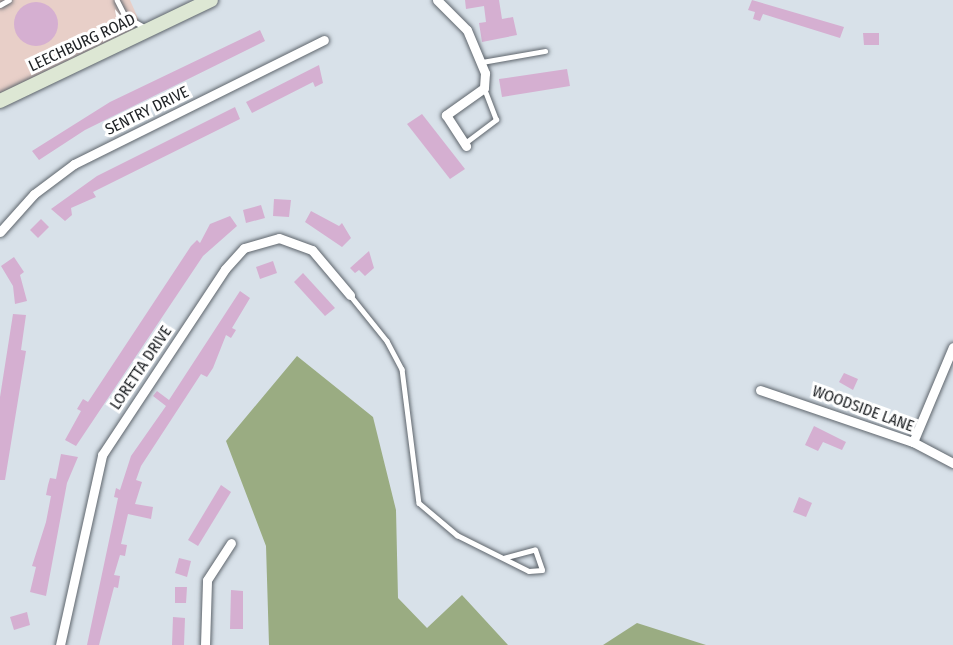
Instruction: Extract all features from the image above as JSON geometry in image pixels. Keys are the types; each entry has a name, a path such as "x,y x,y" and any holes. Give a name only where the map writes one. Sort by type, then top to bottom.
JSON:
{"street":[{"name":"LEECHBURG ROAD","path":"0,100 211,0"},
{"path":"437,0 467,30 482,62 484,88 446,115 465,145"},
{"name":"SENTRY DRIVE","path":"0,232 33,194 74,164 324,40"},
{"name":"LORETTA DRIVE","path":"58,644 102,455 225,269 244,248 279,238 312,250 350,295"},
{"path":"913,442 953,347"},
{"name":"WOODSIDE LANE","path":"760,390 913,442 953,464"},
{"path":"205,645 207,580 231,543"}],"lane":[{"path":"0,5 9,0"},
{"path":"117,0 125,16 149,30"},
{"path":"482,62 544,51"},
{"path":"465,145 496,120 484,88"},
{"path":"350,295 387,341 402,369 419,503 457,535 529,571 542,570 535,550 504,558"}],"shaded area":[{"path":"0,0 130,0 144,32 0,97"}],"green space":[{"path":"297,356 373,417 396,510 398,598 427,628 462,595 508,645 269,645 266,546 226,441"},
{"path":"637,623 706,645 603,645"}],"building":[{"path":"465,0 499,0 502,19 513,17 517,35 482,42 479,23 486,22 484,6 466,9"},
{"path":"752,0 844,27 840,38 763,14 760,21 753,19 755,12 748,10"},
{"path":"36,2 45,3 52,8 57,15 57,33 52,40 45,45 36,46 27,45 20,40 15,33 14,24 15,15 20,8 27,3"},
{"path":"260,30 265,41 85,130 39,160 32,151 110,102"},
{"path":"863,33 879,33 879,45 864,45"},
{"path":"319,65 323,83 315,87 313,82 252,113 246,102"},
{"path":"567,69 570,86 502,97 499,79"},
{"path":"235,107 240,119 93,192 96,197 71,208 72,215 65,221 51,209 97,176"},
{"path":"422,114 465,169 450,179 407,124"},
{"path":"274,199 291,200 289,217 273,216"},
{"path":"261,205 265,218 246,223 243,210"},
{"path":"311,211 339,226 342,223 351,238 342,247 305,222"},
{"path":"230,216 237,226 203,256 76,446 65,440 81,411 77,409 83,399 88,402 191,246 197,240 200,243 210,224"},
{"path":"41,219 49,227 38,238 30,230"},
{"path":"369,251 374,268 365,276 359,270 355,273 350,268"},
{"path":"14,257 24,272 20,275 27,301 15,304 13,286 1,266"},
{"path":"273,261 277,273 260,279 256,267"},
{"path":"303,273 335,308 325,316 294,282"},
{"path":"240,291 250,298 232,328 236,330 231,338 226,335 213,368 207,377 201,374 141,466 136,480 142,482 135,504 153,507 151,519 128,514 121,544 127,545 125,556 120,555 114,575 120,576 118,588 114,587 99,645 87,645 118,498 114,497 116,488 120,490 131,456 166,406 153,396 157,391 169,400"},
{"path":"13,314 26,315 21,350 26,351 5,480 0,480 0,397"},
{"path":"844,373 858,379 853,390 839,382"},
{"path":"814,426 846,442 842,450 823,442 818,451 805,445"},
{"path":"61,454 78,457 67,483 46,596 30,592 36,567 32,566 46,522 51,496 46,495 48,485 50,478 56,479"},
{"path":"221,485 231,492 198,546 188,540"},
{"path":"799,497 812,503 806,517 793,512"},
{"path":"179,558 191,561 187,577 175,573"},
{"path":"175,587 187,587 186,603 175,603"},
{"path":"231,590 243,591 243,629 230,629"},
{"path":"27,612 30,625 14,630 10,617"},
{"path":"173,617 185,618 184,645 172,645"}]}
